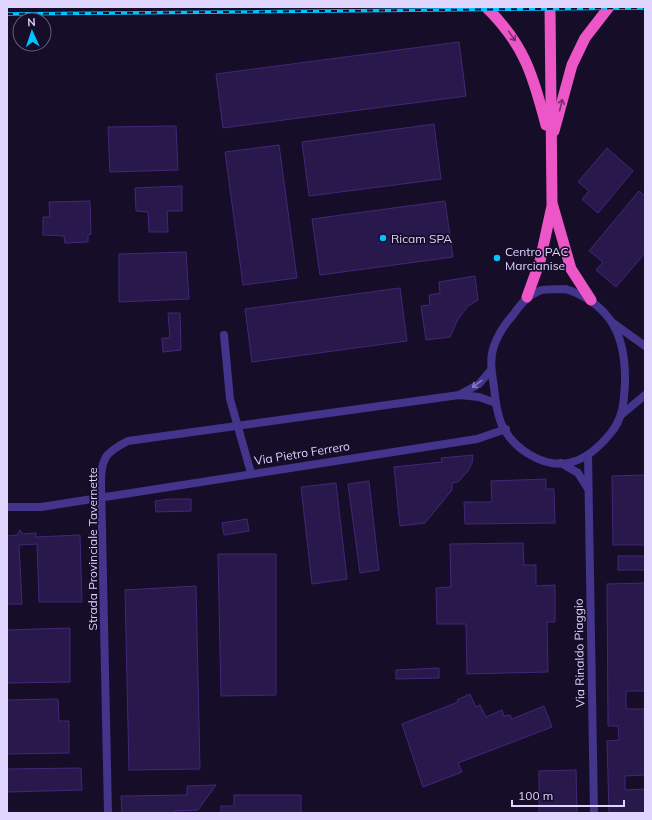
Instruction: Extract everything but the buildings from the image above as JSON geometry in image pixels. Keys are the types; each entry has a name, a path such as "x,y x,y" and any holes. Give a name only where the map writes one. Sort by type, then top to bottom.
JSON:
{"highway":[{"path":"486,7 503,24 520,47 534,81 551,143"},
{"path":"527,297 540,261 552,203 550,7"},
{"path":"551,143 572,65 585,38 609,7"},
{"path":"552,203 570,269 591,300"}],"street":[{"path":"611,322 624,352 625,403 614,428 600,446 588,455 572,462 556,464 538,459 522,451 501,423 496,403 491,370 494,346 504,325 527,297 541,290 566,289 591,300 611,322 645,346"},
{"path":"224,335 230,399 251,473"},
{"name":"Strada Provinciale Tavernette","path":"459,395 479,384 491,370"},
{"name":"Strada Provinciale Tavernette","path":"108,813 101,497 101,466 107,454 128,441 459,395 479,397 496,403"},
{"path":"620,415 645,395"},
{"name":"Via Pietro Ferrero","path":"7,506 41,507 251,473 477,439 506,429"},
{"name":"Via Rinaldo Piaggio","path":"588,455 594,813"},
{"path":"561,463 578,474 589,492"}],"railway":[{"path":"7,14 645,8"}],"place":[{"name":"Ricam SPA","path":"383,238"},
{"name":"Centro PAC Marcianise","path":"497,258"}]}
